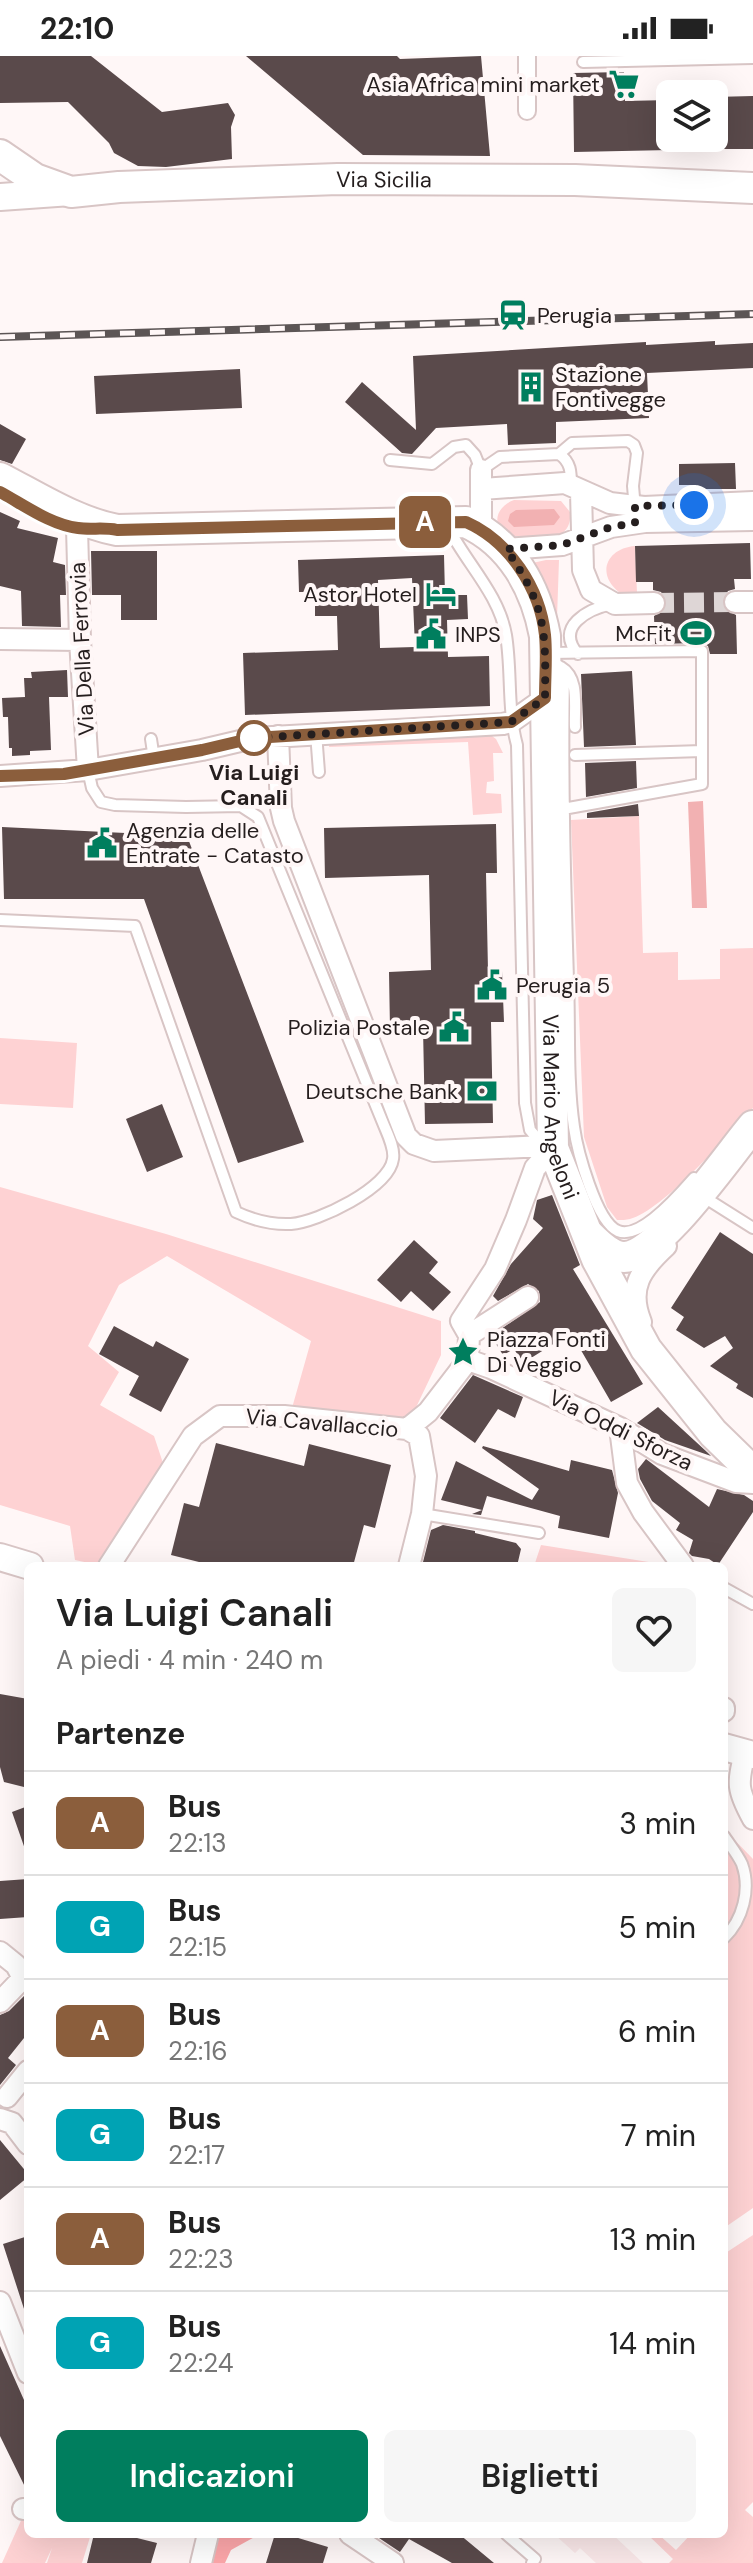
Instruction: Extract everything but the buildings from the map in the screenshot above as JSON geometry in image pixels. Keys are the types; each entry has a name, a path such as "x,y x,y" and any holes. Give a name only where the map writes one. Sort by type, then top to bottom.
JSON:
{"main road":[{"path":"0,155 35,179 71,192"},
{"name":"Via Sicilia","path":"71,192 119,187 338,179 575,180 753,188"},
{"path":"0,478 89,527"},
{"path":"0,492 54,521 117,530 445,522 466,522 481,529"},
{"name":"Via Mario Angeloni","path":"481,529 506,549 521,571 553,638 545,698 561,1074 548,1147 584,1230 623,1308 656,1362 713,1433 753,1472"},
{"path":"584,1230 601,1247 616,1256 639,1254 683,1213 750,1134"}],"street":[{"path":"527,56 527,111"},
{"path":"696,185 727,199 753,199"},
{"path":"0,197 71,192"},
{"path":"481,529 482,479 565,483 635,515 753,520"},
{"path":"576,489 585,579 591,590 615,604 654,603"},
{"path":"506,549 562,545 583,539 635,515 753,502"},
{"name":"Via Della Ferrovia","path":"88,770 80,640 89,527"},
{"path":"0,639 80,640"},
{"path":"0,776 64,774 88,770 153,749 253,738 511,722 545,698"},
{"path":"278,736 284,821 406,1136 414,1144 434,1151 548,1147"},
{"path":"656,1362 639,1317 634,1291 649,1261 677,1235 707,1199 750,1134"},
{"path":"410,1562 422,1514 426,1476 413,1432 468,1360 465,1328 495,1269 535,1168 548,1147"},
{"path":"465,1328 528,1297"},
{"name":"Via Oddi Sforza","path":"468,1360 620,1428 662,1454 736,1482 753,1483"},
{"name":"Via Cavallaccio","path":"112,1562 193,1436 220,1416 284,1416 413,1432"},
{"path":"620,1428 627,1483 643,1512 680,1562"},
{"path":"0,1557 24,1564"},
{"path":"741,1752 738,1791 753,1819"},
{"path":"0,1952 16,1965 23,1978 0,2002"},
{"path":"7,2097 24,2076"},
{"path":"0,2119 12,2123 24,2139"},
{"path":"0,2302 24,2363"},
{"path":"201,2563 207,2538"},
{"path":"356,2538 393,2563"}],"lane":[{"path":"583,62 753,58"},
{"path":"482,479 500,457 559,454 572,443 628,441 637,453 633,486 635,515"},
{"path":"390,460 432,464 454,447 466,445 475,455 482,479"},
{"path":"559,454 566,459 576,489"},
{"path":"445,522 481,579 506,634 511,722 517,745 525,1103 530,1130 548,1147"},
{"path":"553,638 594,608 615,604"},
{"path":"553,638 578,654 702,651 702,784 563,809"},
{"path":"553,638 571,646 578,654"},
{"path":"553,638 573,681 575,727"},
{"path":"553,638 564,676 561,1074 580,1155 609,1226 619,1232 632,1232 670,1204 705,1165"},
{"path":"316,733 319,772"},
{"path":"575,755 702,751"},
{"path":"0,920 135,926 236,1212 251,1219 294,1224 348,1203 377,1184 391,1169 394,1155 383,1123 258,817 241,806 115,805 101,802 92,788 88,770"},
{"path":"714,1156 723,1147 750,1134"},
{"path":"707,1199 753,1228"},
{"path":"422,1514 539,1533"},
{"path":"728,1590 753,1604"},
{"path":"728,1842 742,1864 747,1897 728,1935"},
{"path":"511,2538 535,2559 532,2563"}],"shaded area":[{"path":"514,500 561,501 570,512 568,527 561,534 550,536 524,537 505,533 498,524 498,514"},
{"path":"554,509 560,517 554,525 514,527 508,521 510,514 516,510"},
{"path":"635,546 637,593 620,593 608,578 608,563 617,552"},
{"path":"559,560 557,618 544,587 528,564"},
{"path":"492,736 496,739 503,753 493,753 494,781 487,782 486,793 501,794 502,813 473,815 468,742 329,747 330,742"},
{"path":"703,801 707,908 692,908 688,802"},
{"path":"639,816 643,953 678,952 678,980 720,979 720,949 753,948 753,1108 695,1170 659,1202 630,1219 617,1220 607,1207 584,1137 571,820"},
{"path":"0,1038 77,1043 73,1108 0,1104"},
{"path":"0,1187 166,1234 441,1321 441,1355 410,1420 292,1408 311,1341 167,1256 119,1285 88,1346 119,1372 100,1405 154,1436 165,1469 106,1562 75,1560 70,1526 0,1505"},
{"path":"541,1545 649,1562 535,1562"},
{"path":"728,1833 753,1859 753,2208 728,2225"},
{"path":"753,2235 753,2502 745,2510 753,2517 753,2563 669,2563 673,2559 651,2538 662,2538 676,2550 687,2538 728,2538 728,2251"},
{"path":"24,2514 24,2538 90,2538 82,2563 47,2563 52,2548 45,2563 2,2563"},
{"path":"213,2538 253,2538 231,2550 225,2563 207,2563"},
{"path":"558,2538 616,2538 643,2563 596,2563 580,2548 575,2553"}],"tunnel":[{"path":"654,603 735,602"}],"railway":[{"path":"0,337 753,314"}],"bus line":[{"name":"A","path":"0,492 54,521 77,528 101,526 117,530 466,522 481,529 506,549 536,600 545,636 545,698 511,722 253,738 64,774 0,776"}],"place":[{"name":"Asia Africa mini market","path":"624,84"},
{"name":"Perugia","path":"513,315"},
{"name":"Stazione Fontivegge","path":"531,387"},
{"name":"Astor Hotel","path":"441,594"},
{"name":"McFit","path":"696,633"},
{"name":"INPS","path":"431,634"},
{"name":"Via Luigi Canali","path":"254,738"},
{"name":"Agenzia delle Entrate - Catasto","path":"102,843"},
{"name":"Perugia 5","path":"492,985"},
{"name":"Polizia Postale","path":"454,1027"},
{"name":"Deutsche Bank","path":"482,1091"},
{"name":"Piazza Fonti Di Veggio","path":"463,1352"}],"route":[{"path":"254,738 511,722 545,698 545,636 536,600 506,549 562,545 611,527 635,523 635,506 694,505"}]}
